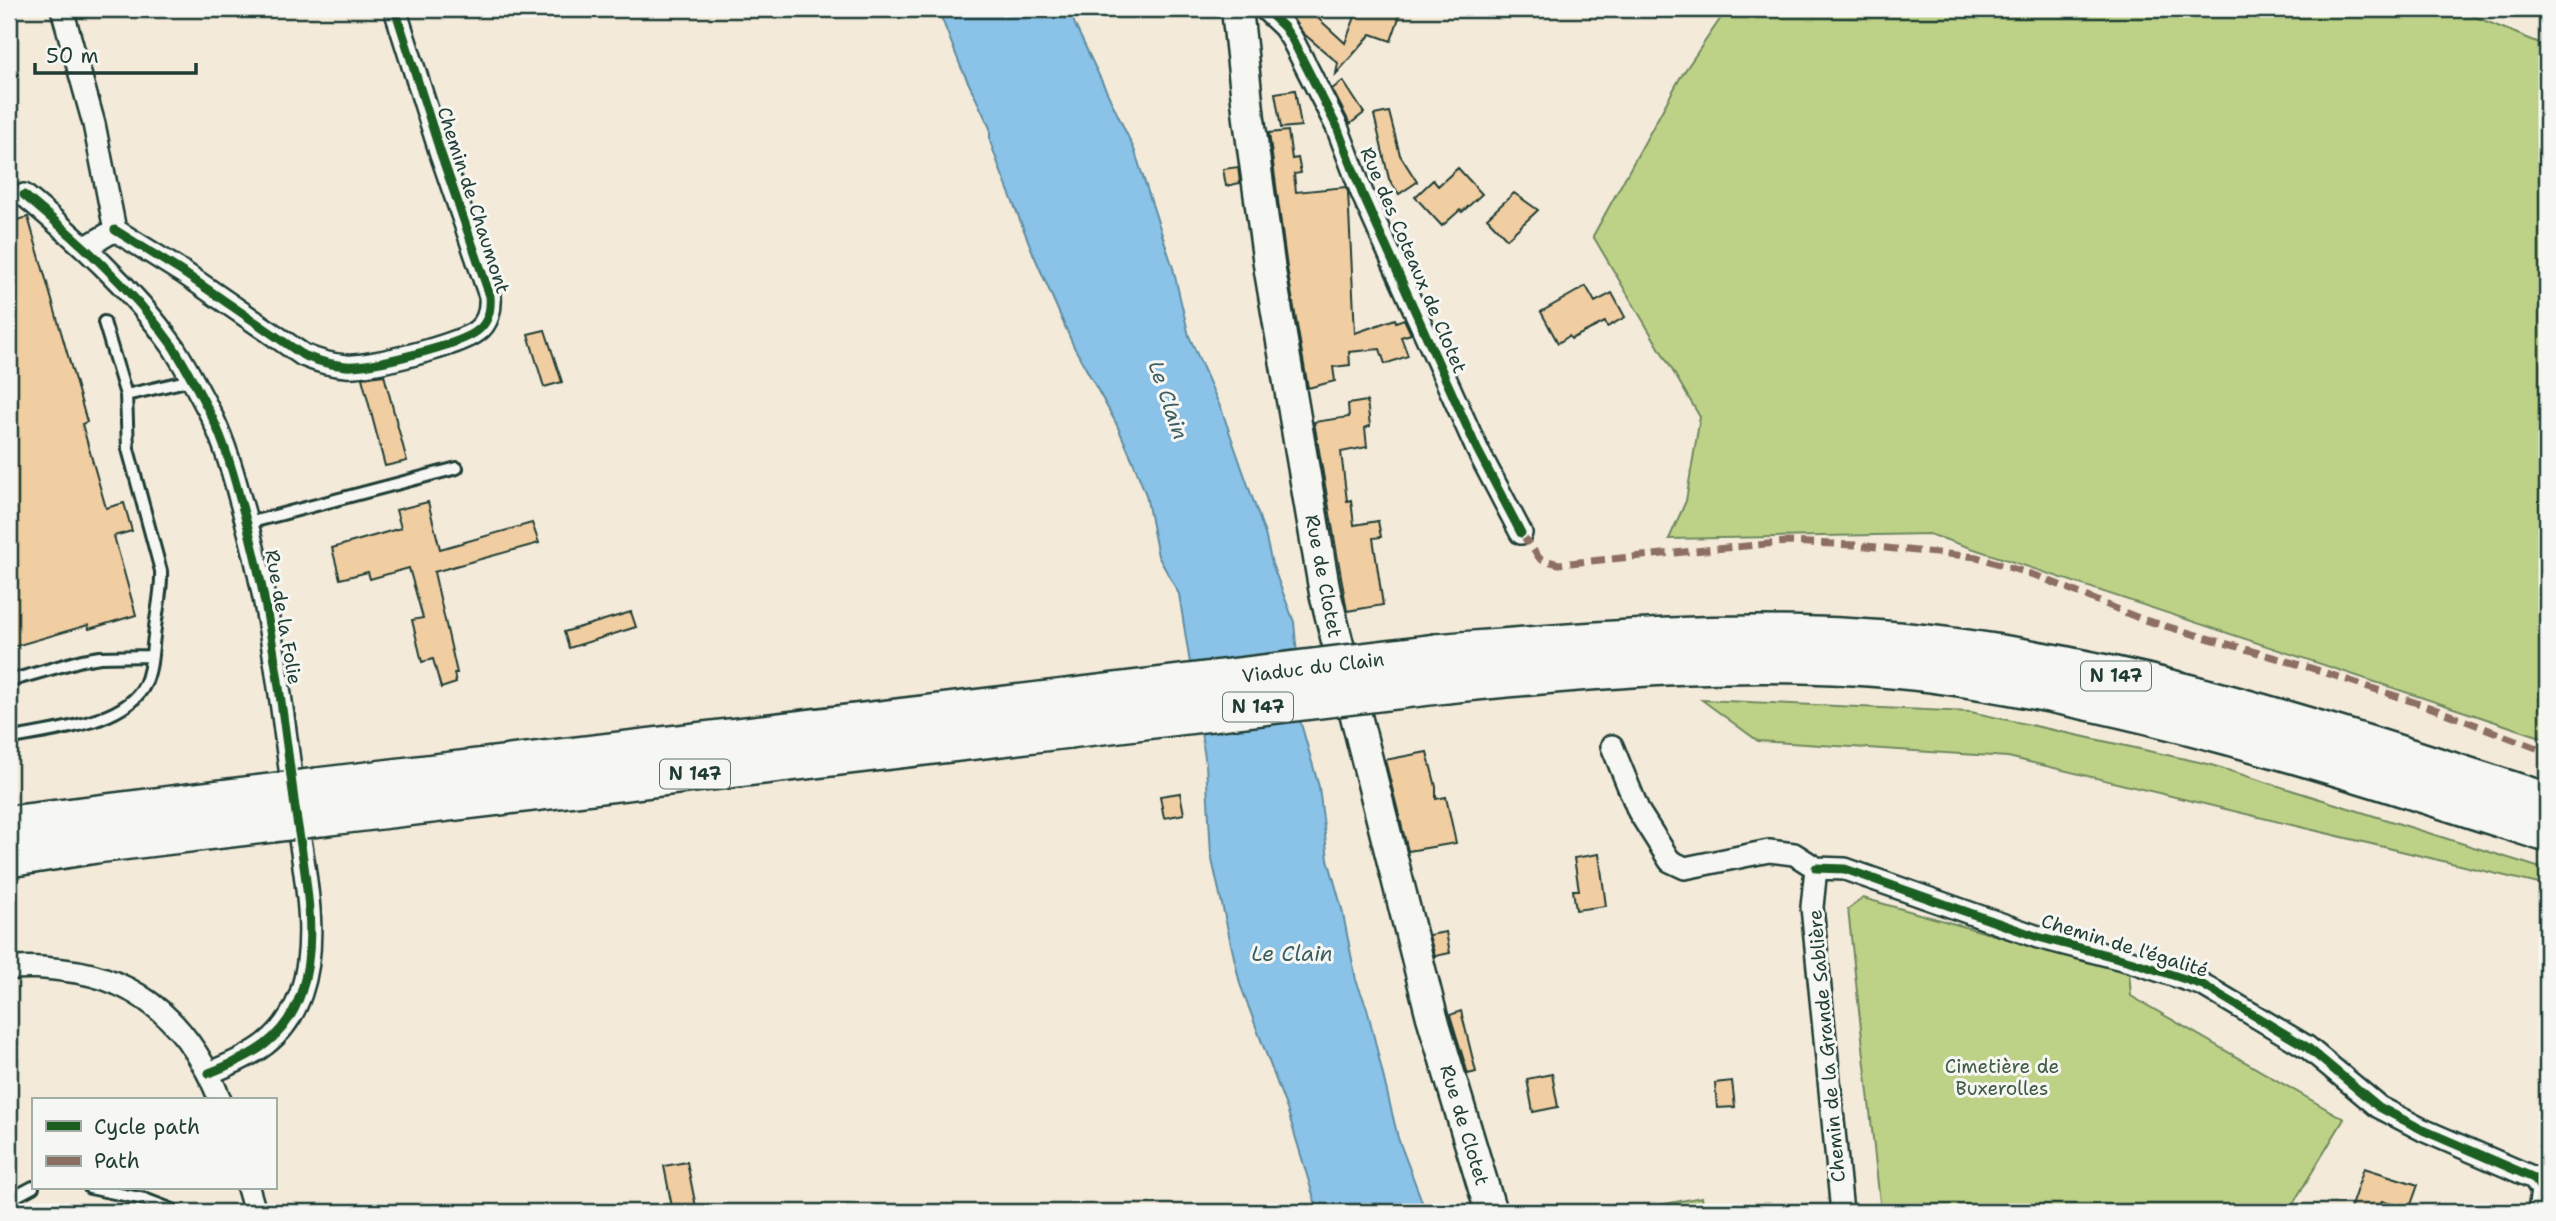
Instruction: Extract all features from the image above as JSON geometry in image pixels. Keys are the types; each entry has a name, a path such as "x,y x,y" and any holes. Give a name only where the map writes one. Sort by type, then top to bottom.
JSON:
{"highway":[{"name":"Viaduc du Clain","path":"1067,713 1436,652 1689,635 1801,634 1860,637 1998,653 2148,682 2244,708 2547,800"},
{"name":"Viaduc du Clain","path":"1067,713 1446,685 1560,673 1805,665 1928,674 2004,686 2141,715 2353,774 2547,834"},
{"name":"N 147","path":"9,824 271,808 1067,713"},
{"name":"N 147","path":"9,859 96,845 271,808"}],"main road":[{"name":"Rue de Clotet","path":"1237,9 1270,271 1325,593 1429,1004 1491,1212"}],"street":[{"path":"62,9 94,124 115,230 86,247"},
{"name":"Chemin de Chaumont","path":"115,230 314,360 348,366 366,364 447,344 477,331 488,316 490,296 395,9"},
{"name":"Rue des Coteaux de Clotet","path":"1265,9 1292,39 1337,127 1362,193 1477,449 1521,533"},
{"name":"Rue de la Folie","path":"24,195 86,247 141,307 172,346 191,380 218,431 248,523 274,643 309,917 308,969 291,1017 278,1034 260,1050 209,1073"},
{"path":"1612,746 1639,812 1670,861 1685,868 1769,851 1794,854 1816,867"},
{"name":"Chemin de l'égalité","path":"1816,867 1845,869 2038,937 2130,961 2203,985 2306,1047 2379,1107 2423,1130 2535,1178 2542,1191 2539,1212"},
{"name":"Chemin de la Grande Sablière","path":"1816,867 1812,907 1842,1212"},
{"path":"9,970 41,967 72,971 97,977 140,996 175,1024 191,1044 209,1073 219,1098"},
{"path":"249,1190 255,1212"}],"lane":[{"path":"9,739 103,718 124,708 144,686 151,656 162,586 161,571 128,449 126,395 104,321"},
{"path":"126,395 191,380"},
{"path":"248,523 457,468"},
{"path":"9,681 82,660 151,656"},
{"path":"9,1204 18,1195 32,1188"},
{"path":"100,1190 144,1199 178,1212"}],"green space":[{"path":"1727,9 2456,9 2547,46 2547,739 1929,534 1669,539 1686,501 1700,417 1593,236 1680,78"},
{"path":"1702,700 1971,712 2208,764 2547,870 2547,886 2008,757 1758,741"},
{"name":"Cimetière de Buxerolles","path":"1863,898 2129,970 2131,996 2344,1119 2288,1212 1881,1212 1848,909"},
{"path":"1702,1197 1704,1212 1636,1212 1639,1209"}],"water":[{"name":"Le Clain","path":"938,9 1070,9 1075,25 1134,149 1173,268 1189,336 1222,411 1294,622 1300,687 1298,713 1319,787 1328,859 1342,909 1356,980 1367,1008 1398,1138 1426,1212 1318,1212 1288,1112 1240,984 1211,855 1206,764 1179,594 1158,556 1146,495 1132,459 1116,423 1074,347 1033,253 990,141 990,128 961,67"}],"building":[{"path":"1284,9 1308,9 1345,43 1358,9 1402,9 1391,41 1371,34 1336,74 1338,63 1304,34"},
{"path":"1343,81 1364,113 1350,124 1332,89"},
{"path":"1295,90 1301,126 1281,128 1275,93"},
{"path":"1389,112 1400,155 1417,182 1399,194 1389,179 1374,115"},
{"path":"1288,131 1292,159 1298,158 1301,173 1294,174 1296,192 1346,187 1348,192 1355,333 1395,319 1396,322 1404,319 1411,334 1401,337 1408,356 1385,364 1380,349 1349,352 1350,365 1333,367 1335,381 1308,388 1287,268 1269,133"},
{"path":"1238,167 1240,183 1226,186 1223,169"},
{"path":"1458,168 1482,194 1442,226 1415,197 1433,180 1438,186"},
{"path":"1514,193 1538,210 1507,239 1487,218"},
{"path":"28,217 87,422 82,424 106,508 124,503 132,531 114,536 136,615 89,629 88,625 9,648 9,222"},
{"path":"1586,286 1595,302 1612,293 1625,317 1607,327 1605,322 1558,343 1541,312"},
{"path":"545,330 562,382 544,387 528,334"},
{"path":"384,375 407,461 385,466 362,378"},
{"path":"1367,401 1370,426 1365,428 1367,447 1341,452 1347,501 1351,500 1354,525 1378,521 1381,537 1373,538 1383,605 1347,611 1314,422 1349,417 1348,404"},
{"path":"428,502 440,549 532,523 539,543 434,572 457,673 454,673 456,683 441,688 433,659 422,662 412,620 423,618 409,568 370,579 368,572 340,579 332,548 401,528 396,510"},
{"path":"631,612 636,627 569,648 564,632"},
{"path":"1427,752 1436,787 1436,799 1446,797 1456,843 1408,851 1385,760"},
{"path":"1180,793 1184,814 1164,818 1160,796"},
{"path":"1599,854 1606,906 1576,910 1573,890 1579,890 1574,858"},
{"path":"1446,932 1450,953 1435,956 1429,935"},
{"path":"1461,1011 1476,1072 1468,1074 1450,1015"},
{"path":"1552,1074 1558,1107 1533,1112 1527,1079"},
{"path":"1732,1081 1735,1107 1717,1108 1715,1083"},
{"path":"687,1162 696,1207 693,1212 673,1212 664,1166"},
{"path":"2364,1168 2418,1185 2409,1210 2382,1201 2379,1212 2349,1212"}],"marked path":[{"path":"1521,533 1540,559 1559,564 1788,542 1856,545 1977,557 2040,577 2141,619 2311,668 2429,707 2547,752"}],"cycle path":[{"path":"115,230 184,273 303,355 324,362 357,366 393,359 434,349 477,331 488,315 490,296 395,9"},
{"path":"1265,9 1292,39 1337,127 1362,193 1477,449 1521,533"},
{"path":"24,195 84,247 121,284 177,353 223,442 259,573 279,686 305,872 310,922 307,971 294,1009 276,1034 253,1053 209,1073"},
{"path":"1816,868 1845,869 2038,937 2130,961 2203,985 2307,1047 2379,1107 2423,1130 2534,1178 2542,1190 2539,1212"}]}
